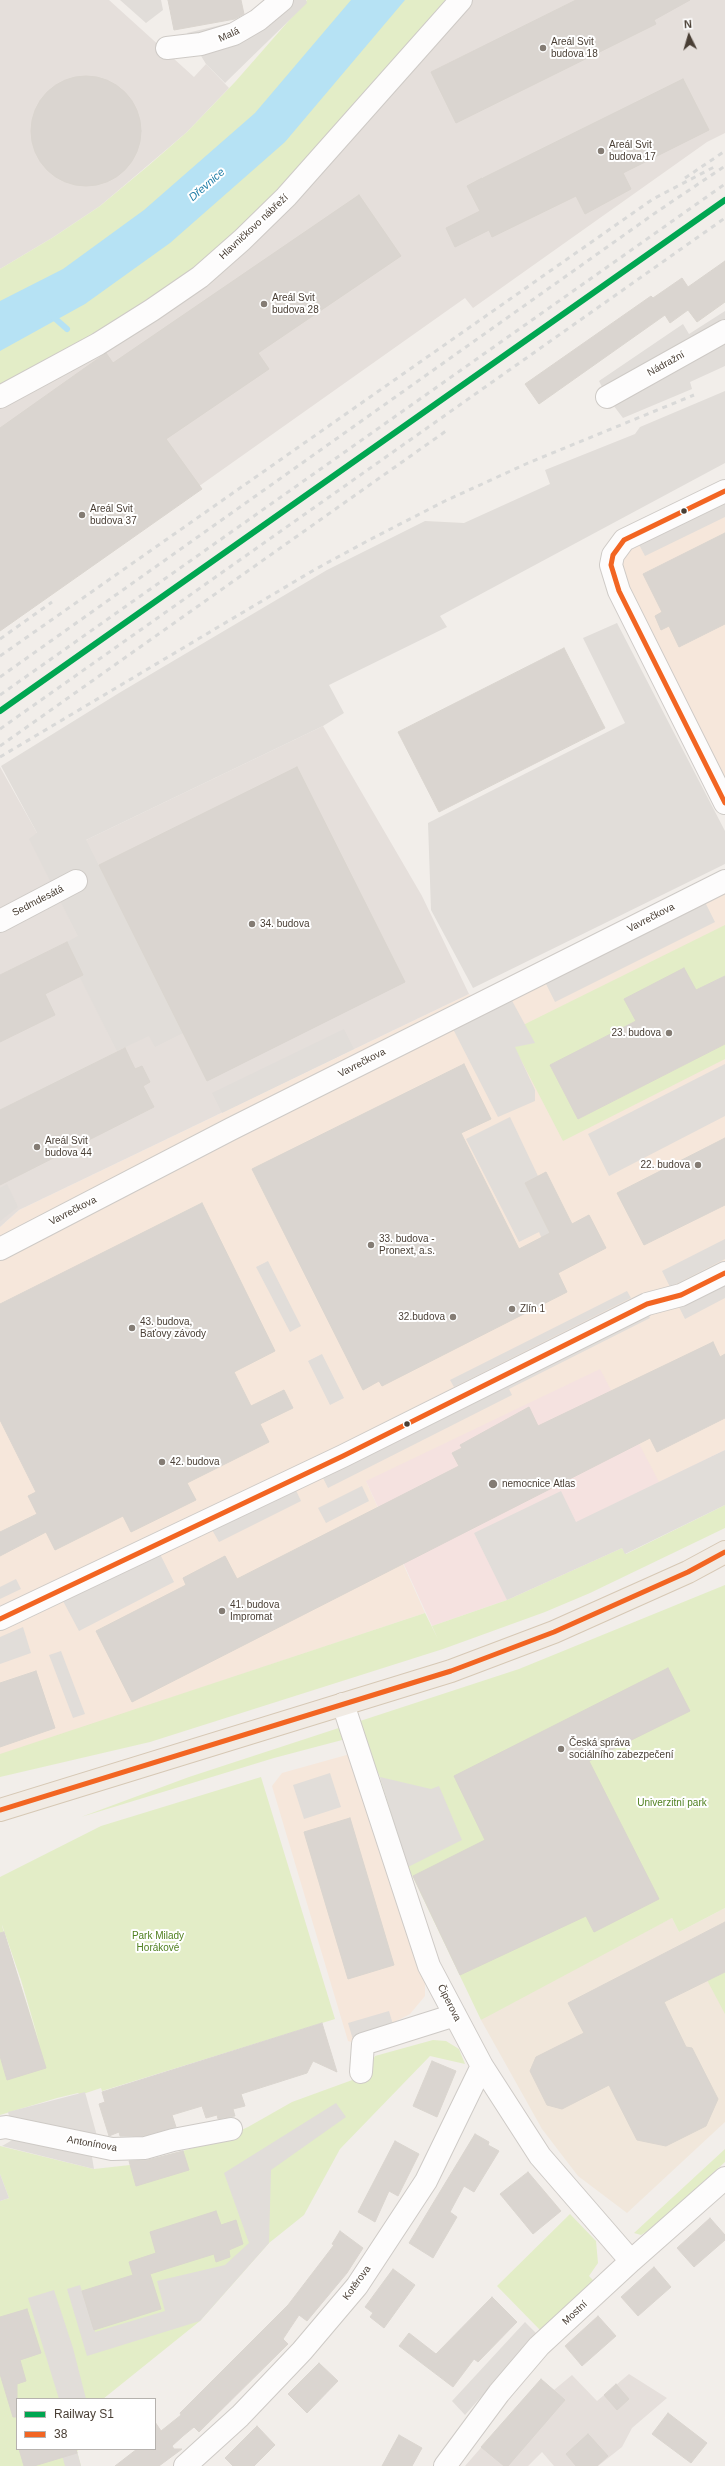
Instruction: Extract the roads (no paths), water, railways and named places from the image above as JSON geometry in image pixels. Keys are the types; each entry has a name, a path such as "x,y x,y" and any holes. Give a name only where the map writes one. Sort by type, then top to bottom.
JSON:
{"main road":[{"path":"0,1810 451,1671 554,1632 688,1572 725,1552"}],"street":[{"name":"Malá","path":"167,48 201,44 234,34 258,20 282,0"},
{"name":"Hlavničkovo nábřeží","path":"0,397 98,344 152,310 200,277 236,246 286,197 461,0"},
{"name":"Nádražní","path":"607,397 725,331"},
{"path":"725,491 624,540 613,555 612,572 619,591 725,803"},
{"name":"Sedmdesátá","path":"0,921 76,881"},
{"name":"Vavrečkova","path":"0,1249 231,1129 725,881"},
{"path":"0,1619 350,1452 647,1304 681,1295 725,1273"},
{"name":"Čiperova","path":"343,1704 429,1966 482,2066 540,2156 631,2261"},
{"path":"361,2072 363,2044 455,2015"},
{"name":"Kotěrova","path":"185,2466 240,2416 297,2357 357,2286 426,2181 482,2066"},
{"name":"Antonínova","path":"0,2128 6,2127 112,2149 144,2148 173,2140 231,2129"},
{"name":"Mostní","path":"445,2466 499,2393 539,2346 631,2261 725,2178"}],"water":[{"name":"Dřevnice","path":"351,0 405,0 285,142 170,243 85,304 0,351 0,301 63,269 144,210 255,113"}],"waterway":[{"path":"50,314 67,329"}],"railway":[{"path":"685,178 725,151"},
{"path":"0,656 653,199 716,166"},
{"path":"0,677 658,211 725,166"},
{"path":"0,695 725,184"},
{"path":"0,729 725,218"},
{"path":"0,757 314,570 371,539 445,501 528,463 694,395"},
{"path":"0,746 446,431"},
{"path":"0,639 52,602"}],"rail line":[{"name":"S1","path":"0,711 725,200"}],"place":[{"name":"Areál Svit budova 18","path":"543,48"},
{"name":"Areál Svit budova 17","path":"601,151"},
{"name":"Areál Svit budova 28","path":"264,304"},
{"name":"Areál Svit budova 37","path":"82,515"},
{"name":"34. budova","path":"252,924"},
{"name":"23. budova","path":"669,1033"},
{"name":"Areál Svit budova 44","path":"37,1147"},
{"name":"22. budova","path":"698,1165"},
{"name":"33. budova - Pronext, a.s.","path":"371,1245"},
{"name":"Zlín 1","path":"512,1309"},
{"name":"32.budova","path":"453,1317"},
{"name":"43. budova, Baťovy závody","path":"132,1328"},
{"name":"42. budova","path":"162,1462"},
{"name":"nemocnice Atlas","path":"493,1484"},
{"name":"41. budova Impromat","path":"222,1611"},
{"name":"Česká správa sociálního zabezpečení","path":"561,1749"}],"park label":[{"name":"Univerzitní park","path":"672,1803"},
{"name":"Park Milady Horákové","path":"158,1942"}]}
